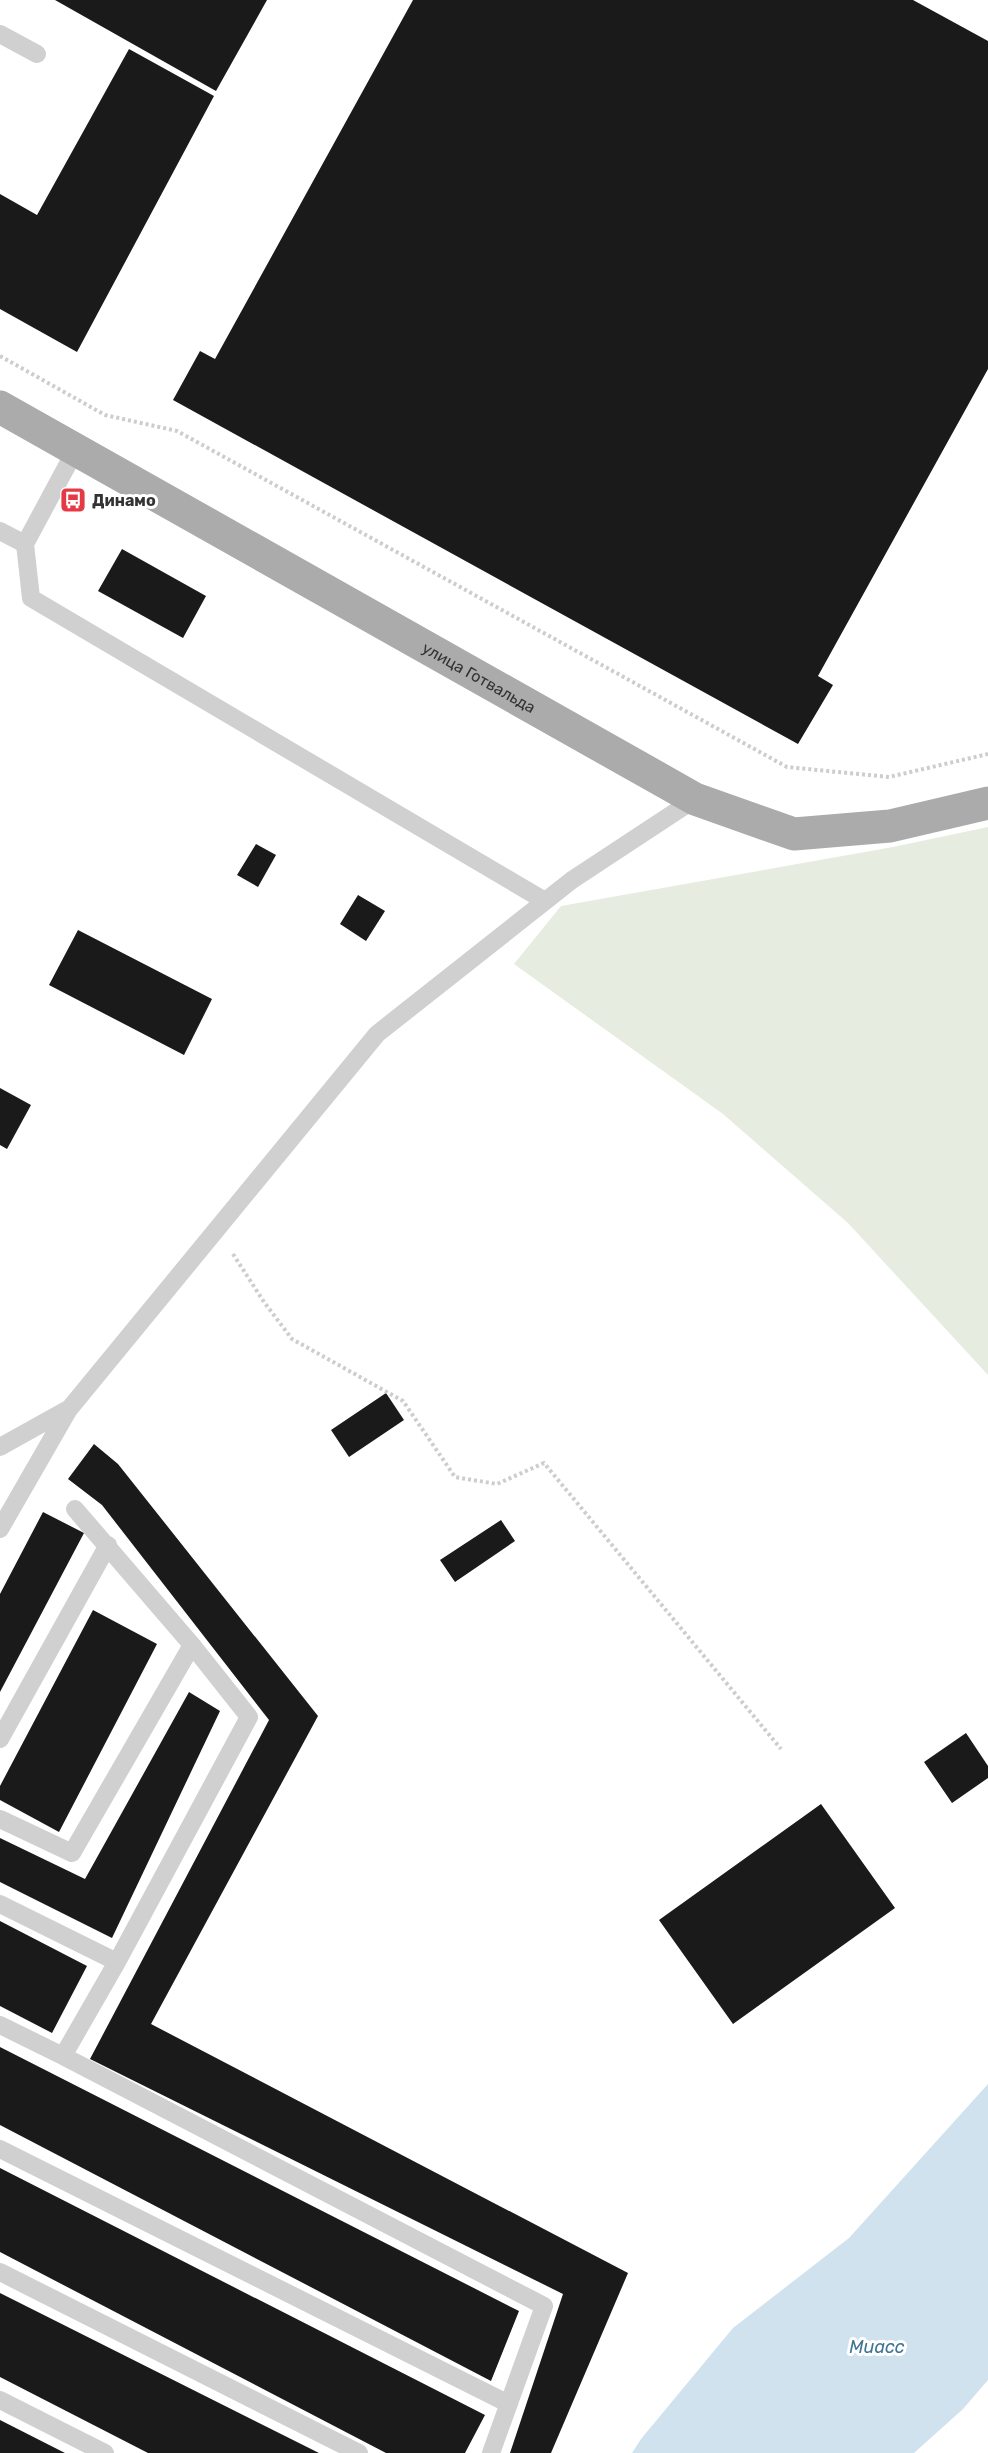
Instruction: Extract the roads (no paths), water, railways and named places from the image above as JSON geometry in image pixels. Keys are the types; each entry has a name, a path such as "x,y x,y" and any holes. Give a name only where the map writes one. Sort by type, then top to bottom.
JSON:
{"main road":[{"name":"улица Готвальда","path":"0,407 695,799 794,834 890,826 988,803"}],"lane":[{"path":"0,34 37,54"},
{"path":"76,448 25,544 31,598 545,901"},
{"path":"0,531 25,544"},
{"path":"0,1529 70,1408 377,1034 572,880 695,799"},
{"path":"0,1447 70,1408"},
{"path":"63,2056 117,1962 249,1717 192,1645 75,1509"},
{"path":"0,1739 108,1545"},
{"path":"0,1819 72,1853 192,1645"},
{"path":"0,1904 117,1962"},
{"path":"0,2025 544,2306 490,2453"},
{"path":"0,2149 509,2404"},
{"path":"0,2272 359,2453"},
{"path":"0,2400 105,2453"}],"water":[{"name":"Миасс","path":"988,2084 988,2380 963,2409 914,2453 632,2453 733,2328 849,2238"}],"place":[{"name":"Динамо","path":"73,500"}]}
